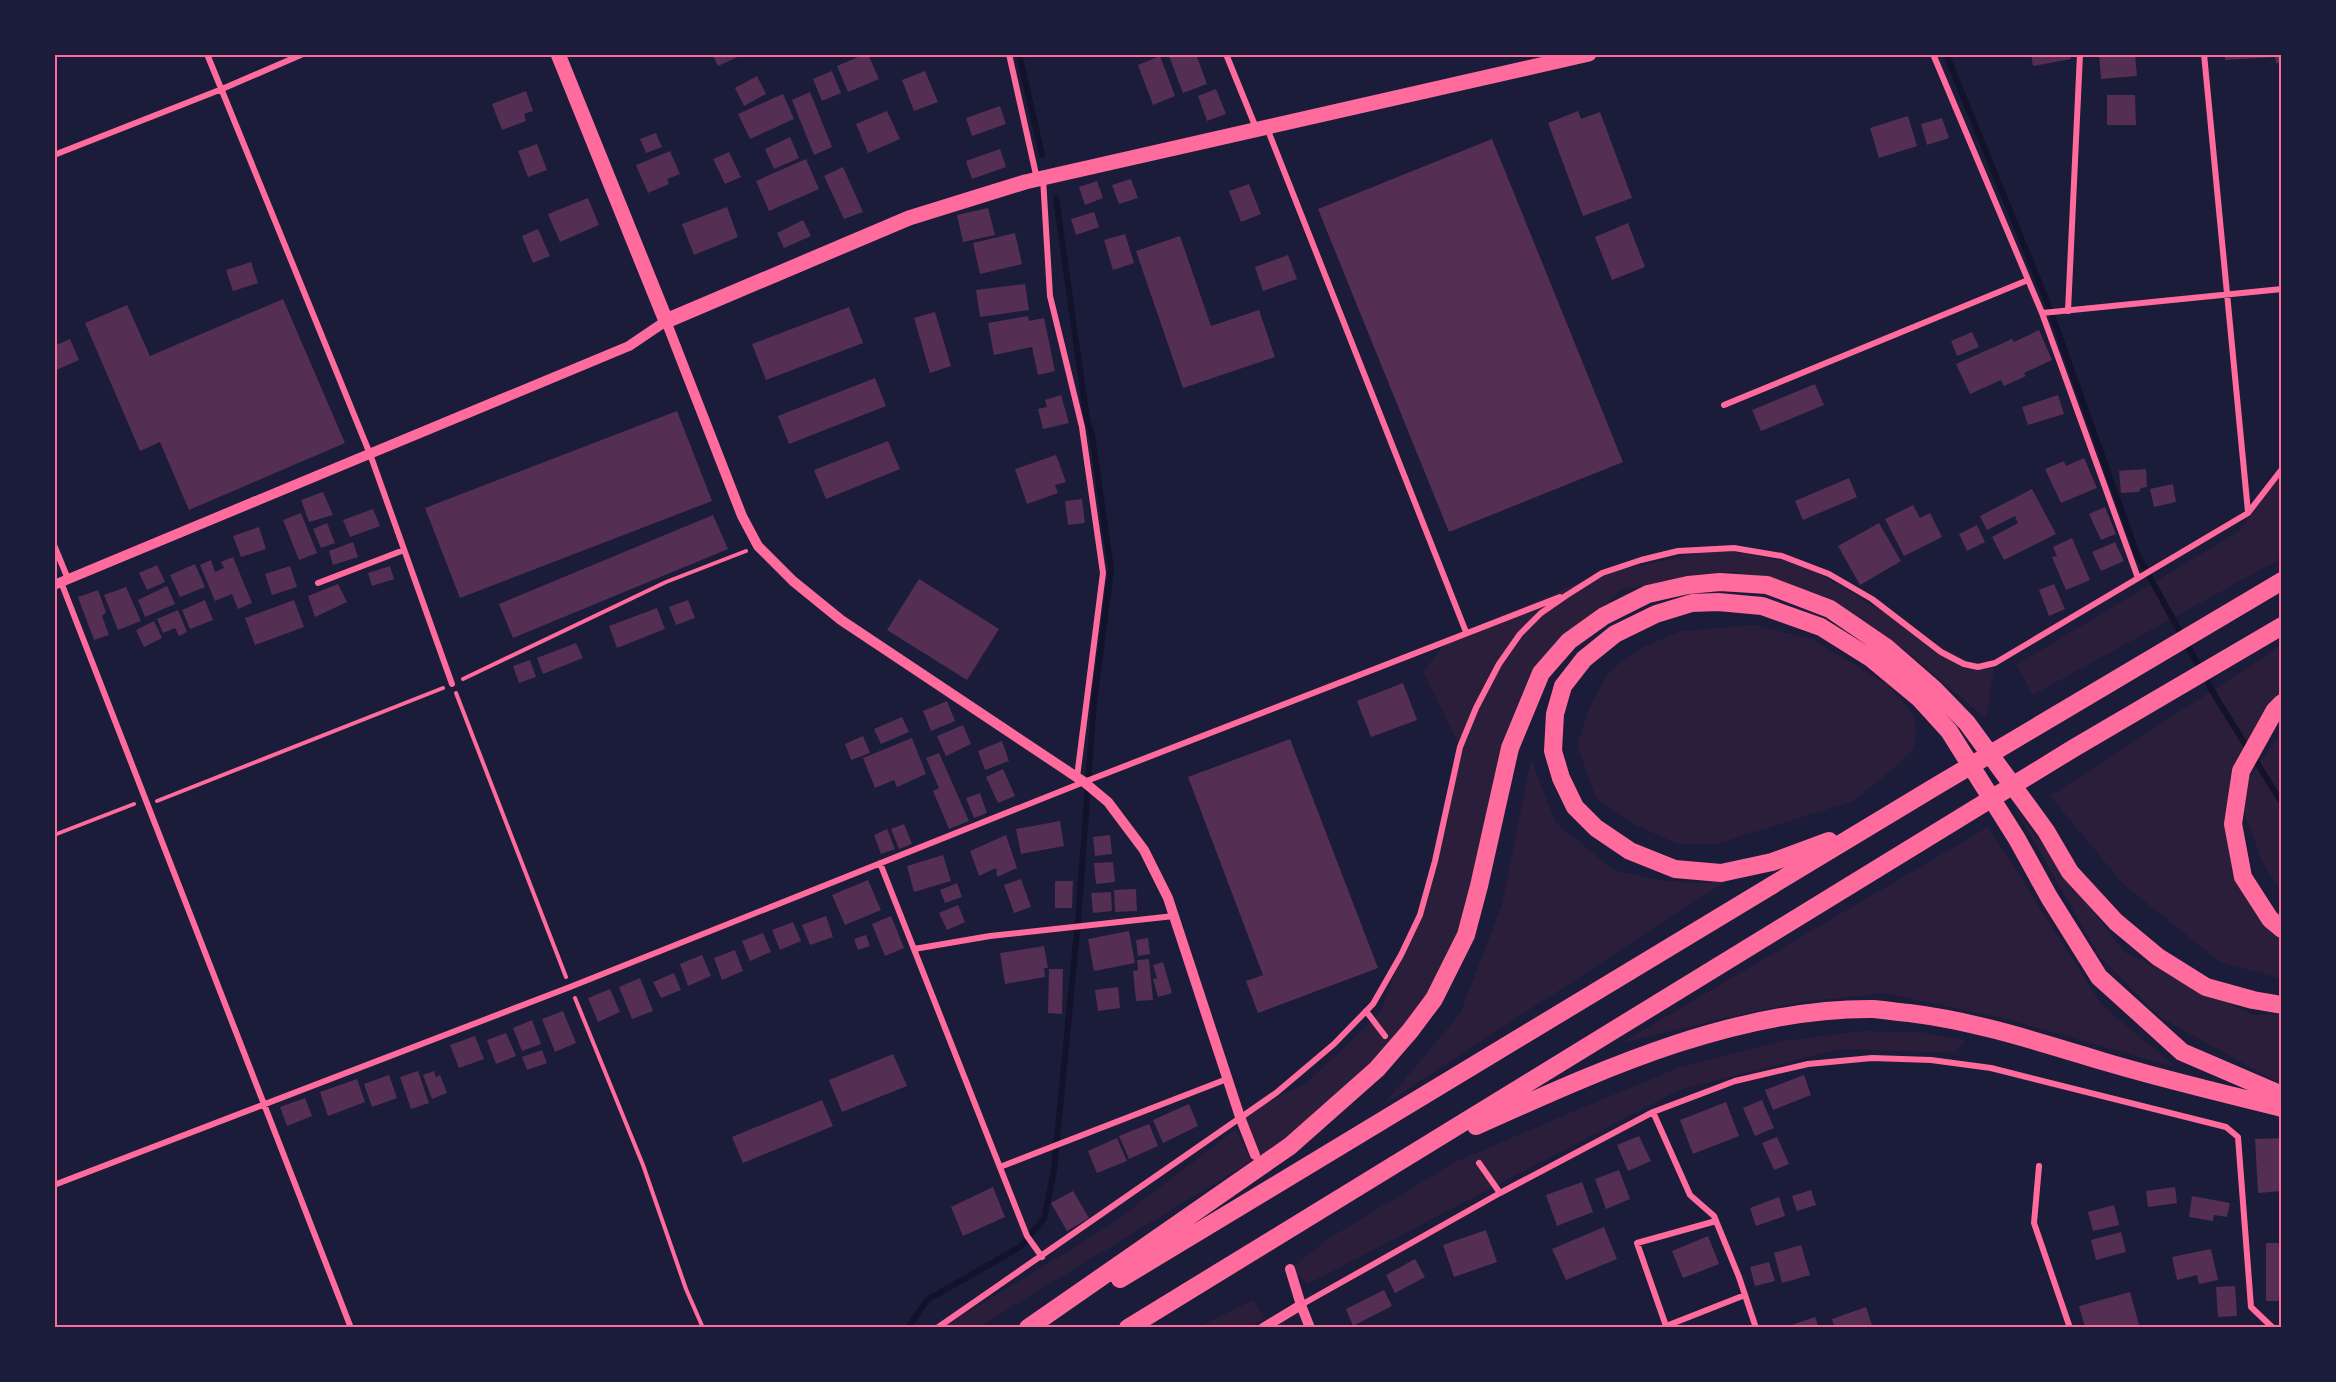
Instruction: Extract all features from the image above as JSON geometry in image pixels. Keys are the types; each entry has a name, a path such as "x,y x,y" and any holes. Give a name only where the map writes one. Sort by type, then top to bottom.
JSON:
{"highway":[{"path":"1039,1328 1878,821 2282,580"},
{"path":"1028,1328 1290,1146 1377,1069 1410,1031 1434,999 1466,935 1510,748 1541,673 1569,641 1604,616 1648,594 1720,582 1767,585 1830,609 1887,648 1935,689 1967,723 2046,831 2070,872 2116,922 2158,957 2206,987 2253,1000 2282,1005"},
{"path":"1878,821 1772,862 1721,873 1675,869 1630,851 1596,828 1575,807 1561,778 1553,751 1555,714 1563,686 1584,659 1615,634 1656,614 1692,603 1718,602 1762,606 1821,627 1872,660 1919,698 1949,731 2017,839 2049,897 2099,977 2182,1052 2282,1095"},
{"path":"1128,1328 2074,748 2282,626"},
{"path":"2282,703 2275,710 2241,771 2233,824 2243,877 2270,919 2282,929"},
{"path":"1409,1156 1600,1071 1666,1047 1797,1014 1874,1009 1944,1018 2028,1039 2164,1080 2282,1108"}],"main road":[{"path":"558,54 666,321 909,218 1040,178 1589,54"}],"street":[{"path":"207,54 370,454 452,684"},
{"path":"54,155 222,90 303,54"},
{"path":"1009,54 1040,178 1050,296 1082,427 1103,573 1080,779"},
{"path":"1226,54 1261,128 1466,632"},
{"path":"1933,54 2042,313 2138,578"},
{"path":"2068,311 2080,54"},
{"path":"2204,54 2248,513"},
{"path":"1724,405 2028,280"},
{"path":"2042,313 2282,289"},
{"path":"61,582 629,346 666,321 742,516 758,546 793,581 841,620 1080,779 1108,802 1144,850 1168,898 1227,1079 1255,1155"},
{"path":"937,1328 1276,1094 1334,1044 1366,1011 1401,955 1420,915 1435,861 1460,747 1476,708 1499,664 1520,634 1541,613 1567,595 1602,573 1678,550 1734,548 1782,556 1828,574 1872,599 1941,652 1964,664 1977,667 1995,663 2248,513 2282,469"},
{"path":"54,545 61,582 351,1328"},
{"path":"318,583 405,550"},
{"path":"54,1185 570,987 880,863 1080,779 1567,595"},
{"path":"880,863 1027,1236 1042,1257"},
{"path":"914,949 990,936 1174,916"},
{"path":"1366,1011 1384,1036"},
{"path":"1263,1328 1500,1194 1653,1112 1735,1081 1808,1064 1872,1058 1931,1060 1991,1068 2226,1127 2238,1137 2251,1307 2273,1328"},
{"path":"1000,1167 1227,1079"},
{"path":"1653,1112 1690,1195 1714,1216 1756,1328"},
{"path":"1479,1163 1500,1194"},
{"path":"2039,1166 2034,1223 2070,1328"},
{"path":"1716,1221 1637,1243 1664,1327 1745,1296"},
{"path":"1290,1269 1310,1328"}],"path":[{"path":"54,835 148,802 452,684 666,582 758,546"},
{"path":"452,684 570,987 643,1166 686,1289 703,1328"}],"shaded area":[{"path":"2282,472 2282,558 2033,695 2016,665 2238,532"},
{"path":"1718,549 1803,564 1977,667 1995,663 1986,719 1903,648 1823,606 1734,571 1621,590 1547,657 1495,812 1460,950 1408,1030 1264,1165 1240,1117 1308,1082 1380,1013 1425,894 1460,747 1423,672 1448,639 1602,573"},
{"path":"1755,625 1812,639 1888,685 1913,714 1917,735 1912,751 1896,767 1853,801 1717,844 1678,844 1635,825 1597,800 1577,746 1589,709 1608,672 1643,647 1681,631"},
{"path":"2282,645 2282,702 2231,796 2243,877 2282,916 2282,979 2220,962 2123,884 2050,796"},
{"path":"2282,732 2282,893 2263,863 2237,794"},
{"path":"1531,759 1556,823 1614,870 1664,881 1705,883 1728,880 1382,1106 1460,1014 1502,904"},
{"path":"2013,805 2124,952 2253,1015 2282,1015 2282,1085 2160,1017 2100,957"},
{"path":"1988,827 2102,1005 2177,1068 2010,1020 1885,993 1802,1002 1621,1043"},
{"path":"1863,1031 1922,1032 1966,1041 1954,1053 1840,1049 1679,1090 1308,1284 1290,1269 1328,1239 1453,1163 1680,1067 1782,1041"},
{"path":"1236,1129 1252,1161 977,1328 942,1328 1109,1226"},
{"path":"1253,1300 1265,1318 1248,1328 1197,1328"}],"building":[{"path":"712,54 744,54 718,66"},
{"path":"868,54 879,79 848,92 837,66"},
{"path":"1196,54 1207,84 1183,93 1169,56"},
{"path":"2031,54 2070,54 2071,59 2033,66"},
{"path":"2099,54 2135,54 2137,76 2101,79"},
{"path":"2225,54 2282,54 2282,63 2276,63 2275,57 2225,60"},
{"path":"1160,56 1175,96 1153,105 1138,65"},
{"path":"832,71 841,93 822,101 813,79"},
{"path":"925,71 938,102 914,111 902,80"},
{"path":"757,76 766,94 744,106 735,88"},
{"path":"1216,89 1226,114 1207,121 1198,96"},
{"path":"526,91 533,111 524,114 526,121 502,130 492,104"},
{"path":"810,92 832,147 814,155 792,100"},
{"path":"783,94 794,119 750,139 738,114"},
{"path":"2107,95 2135,95 2136,125 2107,125"},
{"path":"1000,106 1006,124 972,136 966,118"},
{"path":"887,111 900,139 868,153 856,124"},
{"path":"1578,111 1581,119 1600,112 1632,198 1583,216 1548,123"},
{"path":"1908,116 1917,146 1879,158 1870,128"},
{"path":"1942,118 1949,138 1927,145 1921,124"},
{"path":"656,133 662,147 646,153 640,139"},
{"path":"790,137 799,158 774,169 765,149"},
{"path":"1492,139 1623,462 1449,532 1318,209"},
{"path":"537,144 547,170 528,177 518,151"},
{"path":"1000,149 1006,167 972,179 966,161"},
{"path":"670,151 680,174 667,179 669,184 648,193 636,165"},
{"path":"729,152 741,177 725,184 713,159"},
{"path":"806,159 819,189 769,211 756,181"},
{"path":"843,167 863,212 844,219 824,176"},
{"path":"1131,179 1138,198 1119,204 1112,185"},
{"path":"1097,181 1103,198 1085,205 1079,187"},
{"path":"1249,184 1261,214 1241,222 1229,191"},
{"path":"588,198 599,225 560,242 548,214"},
{"path":"727,207 738,237 694,255 682,224"},
{"path":"988,208 995,235 963,242 957,215"},
{"path":"1094,212 1099,227 1076,235 1071,219"},
{"path":"803,220 811,236 784,248 777,233"},
{"path":"1628,223 1645,267 1612,280 1595,237"},
{"path":"538,229 550,256 533,263 522,236"},
{"path":"1015,233 1022,264 980,274 973,243"},
{"path":"1125,234 1134,263 1113,270 1104,240"},
{"path":"1180,236 1211,326 1259,310 1275,357 1183,388 1136,251"},
{"path":"1288,255 1297,279 1263,291 1255,267"},
{"path":"251,262 258,283 233,291 226,270"},
{"path":"1025,284 1029,310 980,317 976,290"},
{"path":"283,299 345,443 189,510 160,442 140,451 85,323 127,305 150,356"},
{"path":"849,307 863,343 766,380 752,344"},
{"path":"935,312 951,366 930,373 914,318"},
{"path":"1028,316 1029,321 1044,318 1055,371 1038,375 1032,347 994,355 988,323"},
{"path":"2039,330 2052,360 2024,373 2026,376 2004,386 2001,380 1970,394 1956,364 2012,339 2014,342"},
{"path":"1972,332 1979,347 1957,356 1951,341"},
{"path":"70,339 79,360 54,371 54,346"},
{"path":"875,378 886,406 789,444 778,416"},
{"path":"1815,384 1824,405 1761,431 1752,410"},
{"path":"1061,395 1069,423 1043,429 1038,409 1047,407 1045,400"},
{"path":"2058,395 2064,414 2028,425 2022,407"},
{"path":"677,411 712,501 460,598 425,508"},
{"path":"888,441 900,469 826,499 814,470"},
{"path":"1056,455 1066,482 1055,485 1058,493 1027,504 1015,469"},
{"path":"2084,458 2097,488 2061,503 2045,469 2064,461 2066,466"},
{"path":"2146,469 2147,487 2141,488 2139,492 2121,493 2119,471"},
{"path":"1849,478 1857,497 1803,520 1795,501"},
{"path":"2173,484 2176,502 2154,507 2150,489"},
{"path":"2032,489 2056,534 2004,560 1992,537 2018,523 2015,516 1987,530 1980,516"},
{"path":"323,492 333,515 309,522 301,500"},
{"path":"1082,499 1085,523 1068,525 1065,501"},
{"path":"1913,505 1920,518 1930,513 1942,537 1904,556 1885,519"},
{"path":"2105,507 2116,534 2101,540 2089,514"},
{"path":"373,509 380,526 350,537 343,520"},
{"path":"301,513 317,553 299,560 283,520"},
{"path":"713,515 728,549 513,638 499,604"},
{"path":"327,523 335,543 321,548 313,529"},
{"path":"1879,523 1901,561 1860,585 1838,546"},
{"path":"1977,525 1985,542 1967,551 1959,534"},
{"path":"259,527 266,549 241,557 233,536"},
{"path":"2072,538 2090,580 2066,590 2052,557 2057,556 2053,547"},
{"path":"353,542 358,557 333,565 329,551"},
{"path":"2115,542 2124,561 2101,571 2092,552"},
{"path":"233,557 252,603 238,609 232,594 215,601 200,565 211,560 215,572 224,568 221,562"},
{"path":"195,564 205,587 180,597 170,575"},
{"path":"157,565 165,582 147,590 139,573"},
{"path":"290,566 297,587 272,595 265,574"},
{"path":"390,566 394,579 372,586 368,573"},
{"path":"919,579 999,629 967,680 887,630"},
{"path":"338,584 347,602 315,617 308,596"},
{"path":"2054,584 2065,609 2049,616 2039,590"},
{"path":"167,586 175,604 145,617 138,600"},
{"path":"126,587 141,621 118,630 104,595"},
{"path":"98,590 106,612 102,616 109,635 94,640 78,597"},
{"path":"205,600 213,620 190,629 182,610"},
{"path":"294,600 304,627 255,645 245,618"},
{"path":"688,600 695,618 676,625 669,607"},
{"path":"657,608 665,629 617,648 609,626"},
{"path":"178,610 187,632 179,636 175,628 163,633 157,619"},
{"path":"154,621 162,638 144,647 136,630"},
{"path":"576,643 583,658 543,674 537,658"},
{"path":"530,660 536,677 519,683 513,666"},
{"path":"1403,683 1417,720 1371,737 1357,701"},
{"path":"947,701 955,721 931,731 923,711"},
{"path":"902,717 909,732 881,744 874,729"},
{"path":"963,725 971,744 946,756 937,736"},
{"path":"863,736 870,753 851,760 845,744"},
{"path":"912,738 926,774 897,787 894,780 875,788 863,758"},
{"path":"1290,739 1378,968 1258,1013 1246,981 1263,975 1188,777"},
{"path":"1002,741 1009,761 985,770 978,751"},
{"path":"939,753 969,821 949,829 933,791 939,788 926,758"},
{"path":"1003,769 1015,796 998,803 986,777"},
{"path":"980,793 987,813 974,818 966,798"},
{"path":"1060,821 1064,846 1021,854 1016,829"},
{"path":"904,824 912,844 899,849 891,829"},
{"path":"887,829 895,849 881,854 874,835"},
{"path":"1006,835 1017,868 997,877 996,868 979,876 970,851"},
{"path":"1110,835 1112,854 1095,856 1093,837"},
{"path":"943,855 951,881 914,892 907,866"},
{"path":"1113,862 1115,882 1096,884 1094,863"},
{"path":"1021,879 1031,907 1014,913 1004,885"},
{"path":"868,880 881,910 845,925 832,895"},
{"path":"1055,881 1073,881 1072,908 1055,908"},
{"path":"957,883 962,897 945,903 940,890"},
{"path":"1136,889 1137,911 1115,912 1114,890"},
{"path":"1111,892 1112,911 1093,913 1091,893"},
{"path":"958,905 965,922 947,930 939,913"},
{"path":"826,916 833,937 810,945 802,925"},
{"path":"891,916 904,948 885,956 872,924"},
{"path":"793,922 801,941 780,950 772,930"},
{"path":"1129,931 1135,963 1094,971 1088,939"},
{"path":"763,933 771,952 750,961 742,941"},
{"path":"866,935 870,946 858,950 854,939"},
{"path":"1148,938 1150,954 1138,956 1136,940"},
{"path":"1044,946 1048,968 1044,968 1045,977 1005,984 1000,953"},
{"path":"735,950 743,971 722,980 714,958"},
{"path":"702,955 711,976 688,986 680,964"},
{"path":"1149,959 1153,1000 1136,1001 1133,971 1138,970 1137,960"},
{"path":"1163,962 1172,993 1158,997 1153,979 1157,978 1153,965"},
{"path":"1049,969 1063,969 1062,1014 1048,1013"},
{"path":"674,973 681,990 661,998 653,982"},
{"path":"640,978 653,1011 632,1019 619,987"},
{"path":"1118,987 1120,1008 1098,1011 1095,990"},
{"path":"610,989 620,1012 598,1022 588,998"},
{"path":"563,1011 576,1043 555,1052 542,1019"},
{"path":"532,1020 541,1044 522,1051 513,1028"},
{"path":"506,1033 516,1056 496,1064 487,1040"},
{"path":"475,1036 484,1059 459,1068 450,1045"},
{"path":"542,1050 547,1063 527,1070 522,1057"},
{"path":"893,1054 907,1086 842,1112 829,1080"},
{"path":"418,1071 429,1103 411,1109 400,1077"},
{"path":"434,1071 436,1077 440,1075 447,1093 432,1099 423,1075"},
{"path":"389,1075 397,1098 372,1107 364,1084"},
{"path":"1804,1075 1811,1095 1773,1110 1765,1090"},
{"path":"357,1079 365,1102 328,1116 320,1092"},
{"path":"305,1098 312,1116 287,1126 280,1107"},
{"path":"822,1100 833,1126 743,1163 732,1137"},
{"path":"1762,1100 1774,1128 1755,1136 1743,1108"},
{"path":"1726,1102 1739,1136 1693,1154 1680,1120"},
{"path":"1189,1104 1198,1126 1163,1143 1153,1120"},
{"path":"1149,1124 1158,1146 1129,1159 1119,1136"},
{"path":"1639,1136 1651,1161 1628,1171 1617,1145"},
{"path":"1777,1137 1789,1164 1774,1170 1762,1143"},
{"path":"1117,1138 1127,1161 1097,1173 1088,1151"},
{"path":"2282,1138 2282,1191 2258,1193 2255,1139"},
{"path":"1619,1170 1630,1199 1606,1209 1595,1179"},
{"path":"1582,1182 1593,1212 1557,1226 1546,1195"},
{"path":"993,1187 1005,1217 963,1236 951,1207"},
{"path":"2175,1187 2177,1203 2148,1207 2146,1191"},
{"path":"1811,1190 1816,1205 1797,1211 1792,1196"},
{"path":"1073,1191 1089,1218 1067,1231 1051,1203"},
{"path":"2192,1196 2230,1203 2227,1217 2214,1215 2213,1221 2189,1217"},
{"path":"1779,1197 1785,1216 1756,1226 1750,1208"},
{"path":"2114,1205 2119,1225 2093,1231 2088,1212"},
{"path":"1604,1227 1617,1259 1566,1280 1552,1249"},
{"path":"1486,1230 1497,1262 1454,1277 1443,1245"},
{"path":"2121,1232 2126,1252 2096,1260 2091,1240"},
{"path":"1708,1236 1719,1264 1683,1278 1672,1251"},
{"path":"2266,1243 2282,1243 2282,1301 2266,1301"},
{"path":"1801,1245 1810,1275 1782,1283 1774,1253"},
{"path":"2211,1249 2218,1280 2199,1284 2197,1275 2177,1280 2172,1257"},
{"path":"1415,1259 1425,1277 1395,1293 1386,1275"},
{"path":"1769,1262 1775,1281 1755,1286 1750,1267"},
{"path":"2235,1286 2237,1316 2218,1317 2216,1287"},
{"path":"1384,1290 1392,1306 1353,1326 1346,1309"},
{"path":"2130,1292 2140,1328 2085,1328 2079,1306"},
{"path":"1866,1307 1873,1328 1835,1328 1832,1319"},
{"path":"1815,1317 1819,1328 1783,1328"}],"waterway":[{"path":"1019,54 1042,155"},
{"path":"1946,54 2048,304 2137,554 2217,699 2282,803"},
{"path":"908,1328 927,1300 1020,1247 1044,1219 1054,1171 1078,921 1094,703 1111,569 1092,435 1087,420 1056,198"}]}
